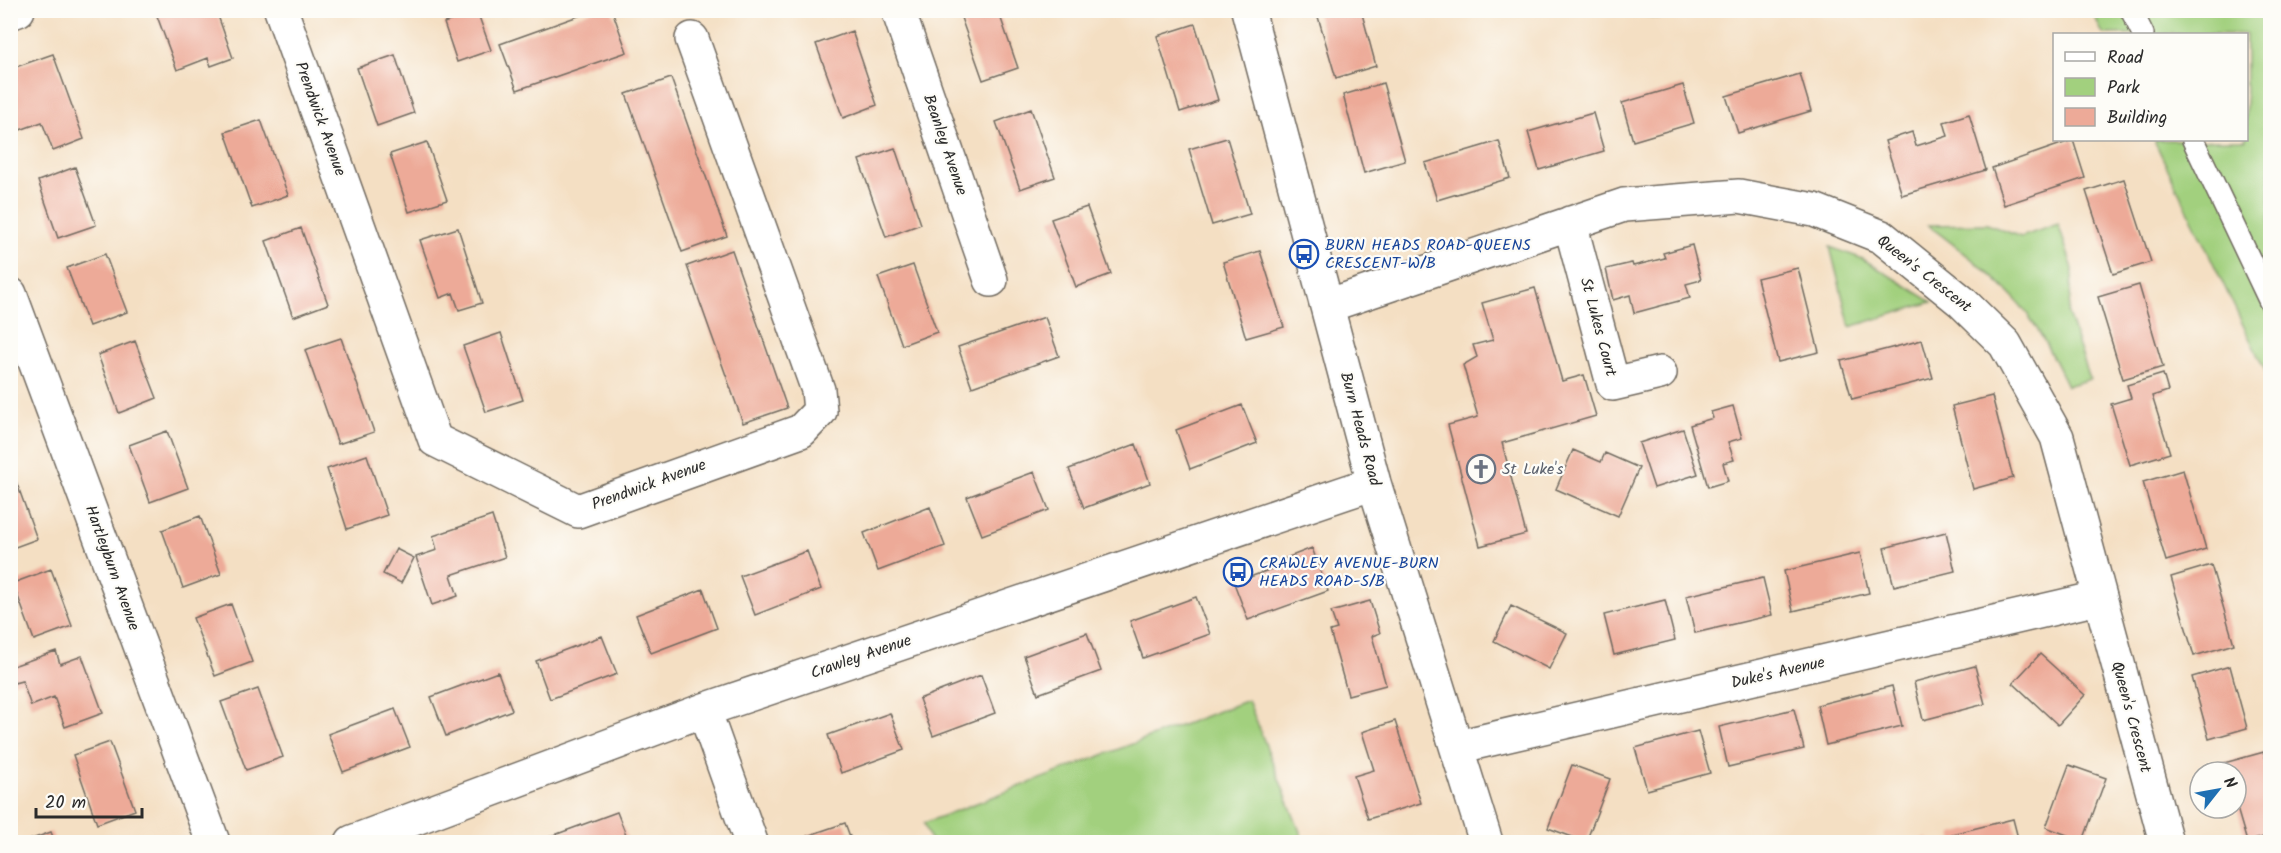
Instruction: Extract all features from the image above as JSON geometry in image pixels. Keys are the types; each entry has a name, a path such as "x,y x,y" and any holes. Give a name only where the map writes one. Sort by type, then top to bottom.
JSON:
{"street":[{"path":"10,13 18,10"},
{"name":"Prendwick Avenue","path":"281,10 435,440 578,511 801,431 820,411 818,390 692,39"},
{"name":"Beanley Avenue","path":"898,10 992,280"},
{"name":"Burn Heads Road","path":"1248,10 1374,483 1486,843"},
{"name":"Queen's Crescent","path":"1327,306 1624,205 1738,196 1814,210 1882,237 1961,301 2005,344 2057,437 2098,598 2166,843"},
{"name":"St Lukes Court","path":"1570,223 1613,384 1660,373"},
{"name":"Hartleyburn Avenue","path":"10,294 213,843"},
{"name":"Crawley Avenue","path":"352,843 415,832 705,710 1374,483"},
{"name":"Duke's Avenue","path":"1457,747 2098,598"},
{"path":"705,710 751,843"}],"lane":[{"path":"2131,10 2142,33"},
{"path":"2193,141 2268,292"}],"green space":[{"path":"1661,10 1659,18 1619,11"},
{"path":"2092,11 2270,11 2270,381 2154,141 2248,141 2248,33 2103,33"},
{"path":"1987,224 2021,237 2058,224 2073,269 2068,314 2090,379 2067,386 2044,340 2022,307 1983,269 1928,225"},
{"path":"1830,247 1863,259 1932,302 1850,327"},
{"path":"1248,700 1304,842 931,842 924,823"}],"building":[{"path":"174,10 216,10 233,58 211,66 208,58 177,70 157,16"},
{"path":"595,10 612,10 627,52 517,90 500,44"},
{"path":"998,10 1018,68 983,80 959,12"},
{"path":"1316,10 1361,10 1376,66 1336,78"},
{"path":"477,11 491,50 457,62 444,23"},
{"path":"1195,24 1218,100 1180,112 1157,36"},
{"path":"852,31 877,105 843,118 816,44"},
{"path":"53,54 84,139 53,151 42,122 20,130 10,105 10,69"},
{"path":"395,55 414,113 377,126 357,68"},
{"path":"1800,74 1811,111 1738,133 1726,96"},
{"path":"671,78 727,236 682,252 626,94"},
{"path":"1383,83 1405,161 1364,173 1343,95"},
{"path":"1683,85 1694,123 1633,141 1622,103"},
{"path":"1031,109 1055,177 1020,189 996,122"},
{"path":"1593,113 1604,151 1539,170 1528,132"},
{"path":"1969,114 1986,170 1902,195 1885,141 1912,132 1916,146 1948,136 1944,122"},
{"path":"261,120 288,195 252,208 225,132"},
{"path":"1227,138 1250,214 1212,225 1189,149"},
{"path":"1499,141 1510,178 1437,200 1425,163"},
{"path":"2073,141 2085,178 2004,205 1992,168"},
{"path":"427,142 447,200 409,212 390,154"},
{"path":"895,148 921,224 886,237 859,160"},
{"path":"75,167 96,225 58,238 38,181"},
{"path":"2124,179 2151,262 2113,274 2086,191"},
{"path":"1087,207 1111,274 1076,287 1051,219"},
{"path":"301,228 328,304 293,317 266,241"},
{"path":"458,228 482,303 459,310 453,293 440,298 420,240"},
{"path":"1692,245 1701,280 1686,284 1690,298 1634,313 1630,295 1613,300 1606,269 1632,263 1633,266 1665,258 1663,253"},
{"path":"732,250 787,408 743,423 687,266"},
{"path":"1260,251 1284,327 1246,338 1223,262"},
{"path":"105,254 127,312 89,326 67,268"},
{"path":"913,265 937,332 902,345 878,277"},
{"path":"1798,268 1819,352 1778,362 1757,278"},
{"path":"2139,285 2163,367 2123,379 2098,297"},
{"path":"1535,288 1562,381 1584,375 1596,416 1502,443 1526,534 1480,546 1448,425 1478,417 1463,365 1477,357 1473,345 1493,340 1482,303"},
{"path":"1045,317 1059,356 972,387 958,347"},
{"path":"501,333 523,400 486,412 463,346"},
{"path":"341,338 374,432 338,444 305,350"},
{"path":"1922,340 1933,378 1852,399 1841,361"},
{"path":"135,341 157,398 119,413 98,355"},
{"path":"2163,374 2168,391 2152,396 2170,453 2130,465 2111,404 2131,398 2127,385"},
{"path":"1992,396 2013,478 1973,489 1952,406"},
{"path":"1242,405 1257,443 1190,469 1176,430"},
{"path":"1733,406 1742,438 1728,442 1734,460 1723,463 1728,481 1708,487 1690,425 1713,418 1711,412"},
{"path":"1683,429 1698,474 1654,488 1639,443"},
{"path":"167,431 188,488 150,502 129,445"},
{"path":"1136,444 1150,483 1084,508 1069,469"},
{"path":"1573,450 1601,462 1605,453 1639,468 1618,516 1556,489"},
{"path":"367,455 387,515 347,529 327,469"},
{"path":"2183,470 2206,549 2166,561 2143,482"},
{"path":"1034,472 1049,510 982,535 967,497"},
{"path":"16,481 37,539 10,549 10,483"},
{"path":"930,507 945,546 878,571 864,533"},
{"path":"200,516 221,574 183,588 162,530"},
{"path":"492,516 505,557 451,575 458,596 432,605 416,557 437,550 433,536"},
{"path":"1946,532 1955,571 1894,586 1884,548"},
{"path":"1312,548 1328,591 1248,620 1234,583 1282,565 1281,560"},
{"path":"396,549 414,558 401,583 383,574"},
{"path":"807,551 821,589 755,615 740,576"},
{"path":"1860,553 1869,593 1793,611 1784,571"},
{"path":"2211,565 2234,644 2194,656 2171,577"},
{"path":"51,569 72,626 34,640 13,583"},
{"path":"1763,578 1772,615 1695,633 1686,596"},
{"path":"703,589 717,628 651,653 636,615"},
{"path":"1196,597 1210,634 1143,658 1130,621"},
{"path":"1665,600 1675,640 1614,655 1604,615"},
{"path":"1370,601 1380,633 1372,636 1386,685 1348,695 1330,631 1337,629 1331,612"},
{"path":"231,604 252,662 215,676 193,618"},
{"path":"1511,606 1567,633 1549,669 1494,641"},
{"path":"1087,633 1101,671 1038,694 1024,656"},
{"path":"602,636 617,674 550,699 536,661"},
{"path":"56,651 60,664 82,656 103,713 65,727 54,697 31,706 22,681 14,683 10,667"},
{"path":"2040,654 2085,695 2058,725 2013,683"},
{"path":"1975,666 1985,704 1923,720 1914,682"},
{"path":"2230,666 2247,728 2209,739 2192,677"},
{"path":"498,672 512,710 446,736 431,697"},
{"path":"981,675 995,713 933,736 919,699"},
{"path":"1892,686 1902,726 1826,745 1817,705"},
{"path":"258,689 283,757 246,770 221,702"},
{"path":"395,709 410,747 343,772 328,734"},
{"path":"1794,709 1804,749 1728,767 1719,727"},
{"path":"890,713 904,750 841,773 828,735"},
{"path":"1395,721 1421,803 1368,819 1354,776 1374,770 1362,732"},
{"path":"1698,731 1710,773 1647,790 1635,748"},
{"path":"110,742 135,810 97,824 73,755"},
{"path":"2264,752 2270,775 2270,835 2247,842 2240,820 2248,820 2248,760 2235,760"},
{"path":"1572,765 1610,779 1586,842 1548,828"},
{"path":"2069,765 2106,778 2083,841 2046,827"},
{"path":"617,812 629,842 551,842 549,837"},
{"path":"2013,819 2019,842 1954,842 1952,834"},
{"path":"845,823 852,842 810,842 807,836"},
{"path":"51,832 55,842 24,842"},
{"path":"1928,838 1929,842 1912,842"}],"place":[{"name":"BURN HEADS ROAD-QUEENS CRESCENT-W/B","path":"1304,254"},
{"name":"St Luke's","path":"1481,469"},
{"name":"CRAWLEY AVENUE-BURN HEADS ROAD-S/B","path":"1238,572"}]}
